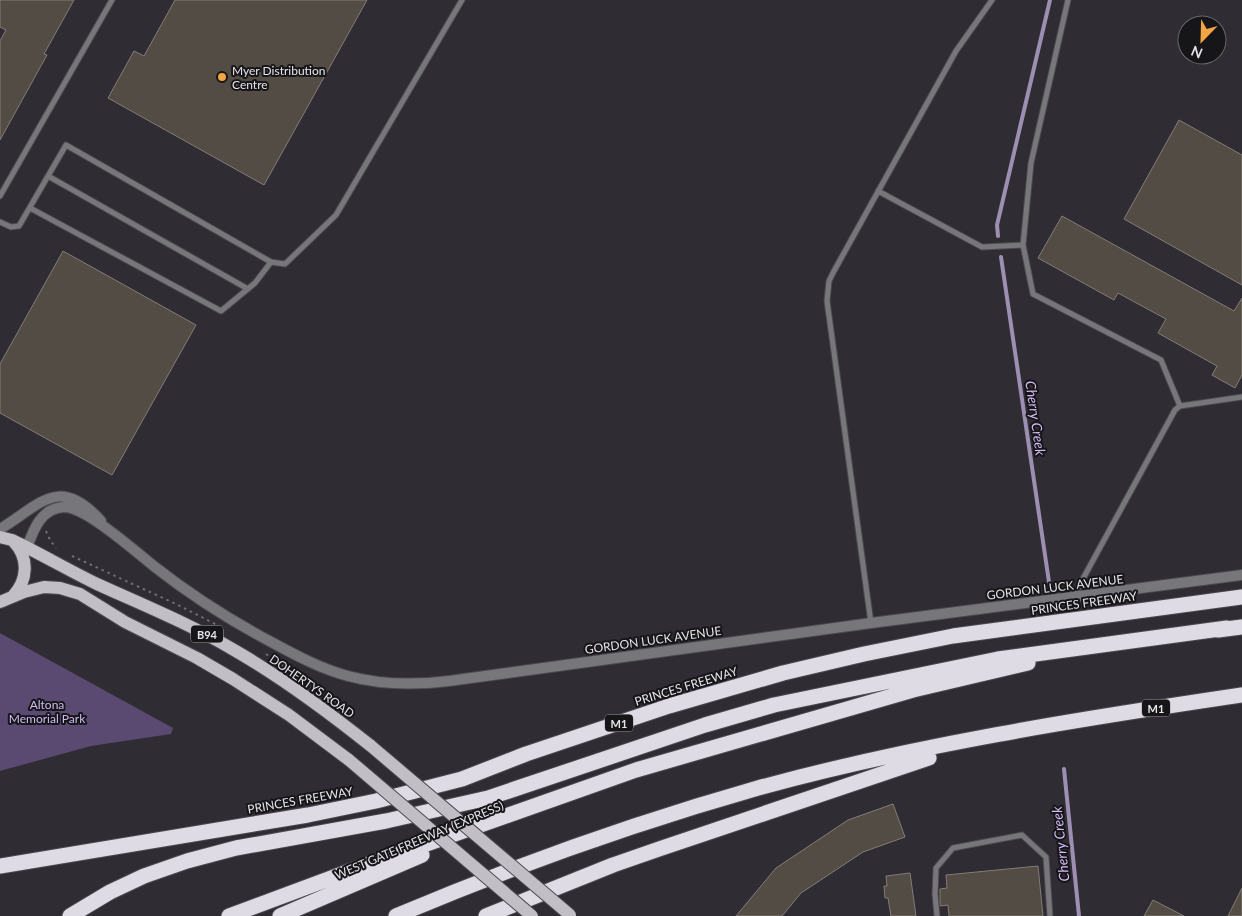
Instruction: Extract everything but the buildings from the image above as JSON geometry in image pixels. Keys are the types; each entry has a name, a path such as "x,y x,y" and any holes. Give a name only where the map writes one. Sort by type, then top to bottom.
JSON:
{"highway":[{"name":"PRINCES FREEWAY","path":"0,866 308,815 376,801 462,779 526,754 669,706 783,673 864,654 953,636 1242,597"},
{"path":"229,916 571,792 646,767 913,690 1034,662 1235,628"},
{"path":"70,916 110,892 144,876 188,860 236,848 386,821 488,798 705,725 774,705 998,658 1235,628"},
{"name":"M1","path":"396,916 546,856 656,819 758,788 872,760 1070,721 1242,695"},
{"path":"486,916 613,865 864,778 947,752 1070,721"},
{"name":"WEST GATE FREEWAY (EXPRESS)","path":"280,916 571,792"}],"main road":[{"name":"DOHERTYS ROAD","path":"3,534 25,553 187,624 236,651 293,687 371,746 570,916"},
{"path":"4,600 18,590 23,579 25,553"},
{"name":"B94","path":"4,600 24,592 44,588 60,588 80,594 125,622 234,679 289,715 350,760 532,916"}],"street":[{"name":"GORDON LUCK AVENUE","path":"3,534 38,502 64,497 76,500 86,506 108,529 170,578 250,631 322,667 349,676 380,682 419,684 1242,575"},
{"name":"GORDON LUCK AVENUE","path":"25,553 40,518 56,509 64,507 75,510 108,529"}],"lane":[{"path":"0,196 112,0"},
{"path":"0,222 11,227 19,226 66,145 271,262 285,264 336,215 462,0"},
{"path":"871,623 827,290 834,271 956,51 992,0"},
{"path":"1068,0 1030,163 1023,245 1033,294 1161,360 1180,406"},
{"path":"48,176 248,289"},
{"path":"878,191 982,247 1023,245"},
{"path":"30,208 221,311 255,283 271,262"},
{"path":"1073,597 1175,410 1180,406 1242,397"},
{"path":"937,916 935,894 936,868 953,848 1022,835 1046,857 1050,916"}],"green space":[{"name":"Altona Memorial Park","path":"0,633 173,728 171,734 91,746 0,771"}],"waterway":[{"name":"Cherry Creek","path":"998,236 997,225 1050,0"},
{"name":"Cherry Creek","path":"1001,257 1049,582"},
{"name":"Cherry Creek","path":"1064,769 1079,916"}],"place":[{"name":"Myer Distribution Centre","path":"222,77"}]}
